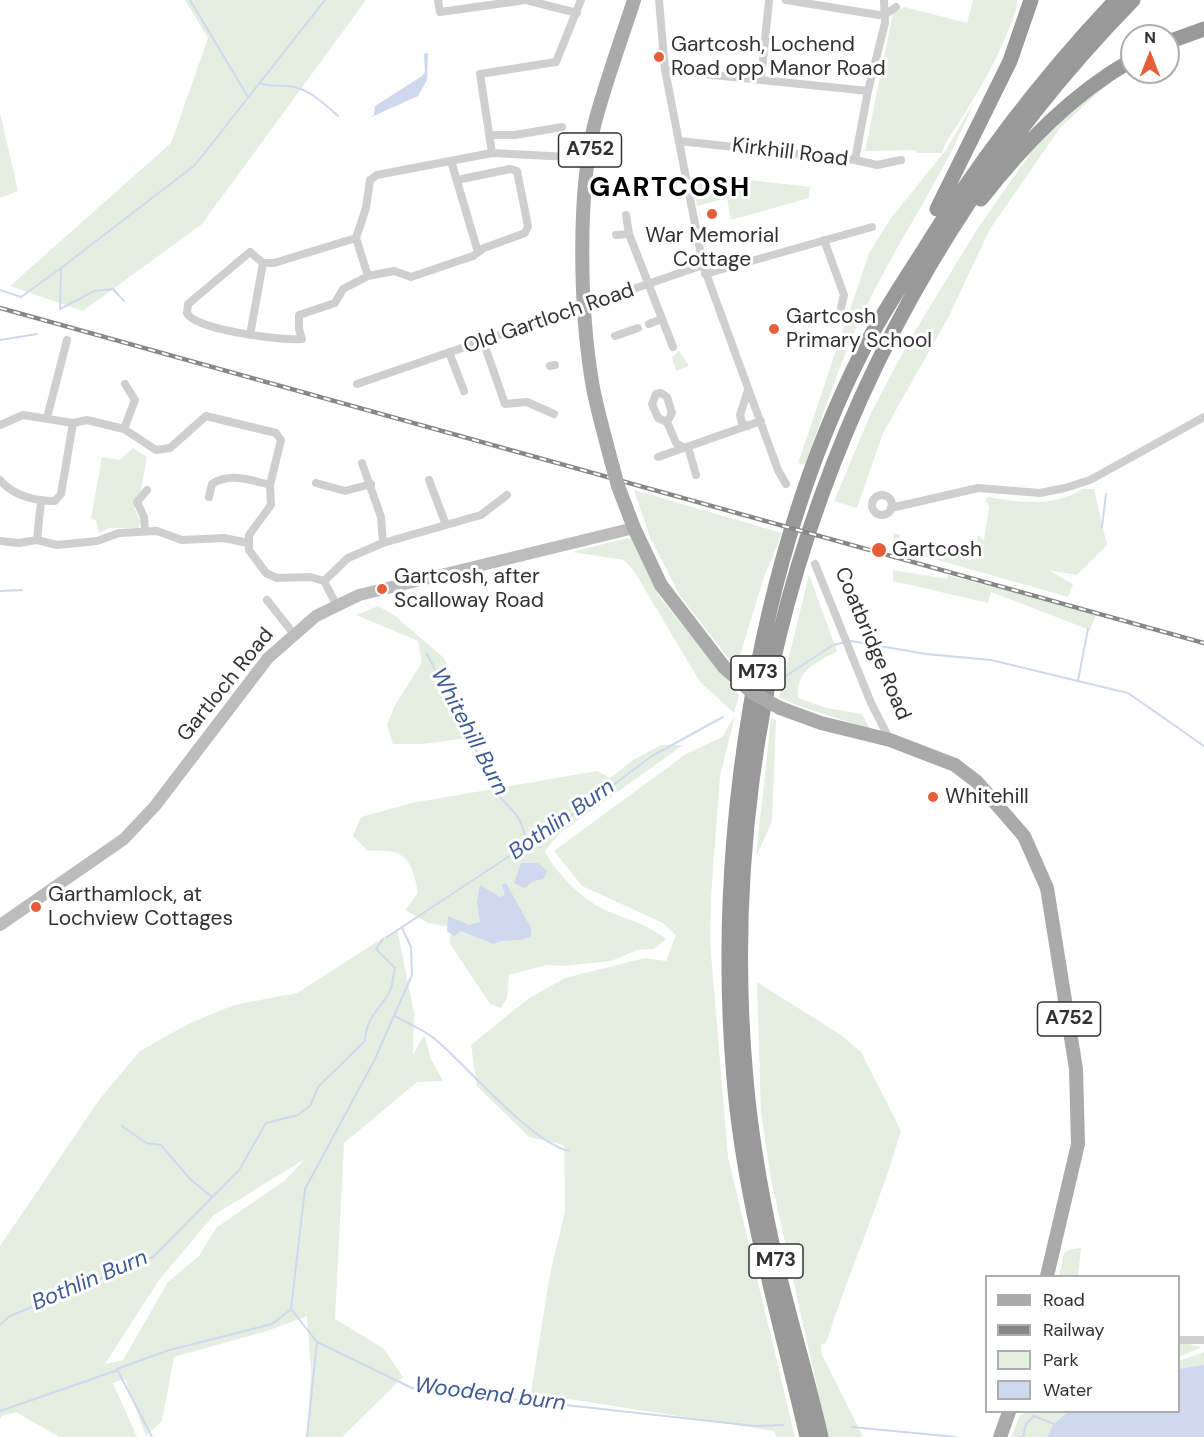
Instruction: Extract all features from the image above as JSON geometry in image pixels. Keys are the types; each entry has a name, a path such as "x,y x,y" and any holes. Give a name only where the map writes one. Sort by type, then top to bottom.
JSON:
{"highway":[{"path":"860,355 871,328 911,252 941,204 996,91 1014,51 1031,0"},
{"name":"M73","path":"807,1437 760,1251 745,1166 731,1028 729,919 731,865 748,725 775,597 797,512 827,430 860,355 894,292 978,165 1035,90 1116,0"},
{"name":"M73","path":"821,1437 773,1249 757,1165 742,1027 741,920 752,781 773,660 788,598 841,440 913,292 968,201 1053,88 1133,0"},
{"path":"1180,38 1204,29"},
{"path":"861,395 934,270 976,207 1014,158 1066,105 1120,68"}],"main road":[{"name":"A752","path":"585,307 584,258 588,158 598,112 634,0"},
{"name":"Coatbridge Road","path":"585,307 592,380 618,486 634,528 661,585 724,667 753,693 780,708 820,723 890,740 956,765 977,782 1024,836 1047,888 1076,1069 1078,1144 1047,1275"},
{"name":"Gartloch Road","path":"0,925 124,839 154,806 268,658 293,633 336,604 359,595 634,528"},
{"path":"1000,1437 1009,1413"}],"street":[{"path":"438,0 440,12 526,0 577,13"},
{"path":"492,153 480,75 556,62 581,0"},
{"path":"659,0 665,70 704,269 778,470 786,484"},
{"path":"761,80 769,0"},
{"path":"786,0 886,15 896,7"},
{"path":"855,160 886,15 884,0"},
{"path":"665,70 868,91"},
{"path":"489,135 515,135 562,127"},
{"name":"Kirkhill Road","path":"679,141 855,160 877,165 901,160"},
{"path":"368,276 356,238 366,208 370,180 374,176 492,153 588,158"},
{"path":"451,161 478,252"},
{"path":"356,238 274,263 263,263 250,252 192,300 186,308 188,317 192,320 250,334 289,340 302,339 299,329 300,315 335,303 343,289 368,276 394,271 411,277 473,256 525,233 528,229 519,174 510,169 457,180"},
{"name":"Old Gartloch Road","path":"626,215 629,234 649,285"},
{"name":"Old Gartloch Road","path":"357,384 649,285 704,269 872,228"},
{"path":"616,235 629,234"},
{"path":"824,240 844,295 841,308"},
{"path":"250,334 263,263"},
{"path":"649,285 674,347"},
{"path":"649,324 662,319"},
{"path":"615,336 638,328"},
{"path":"47,418 67,340"},
{"path":"483,341 504,404 527,402 554,414"},
{"name":"Old Gartloch Road","path":"449,352 464,391"},
{"path":"124,429 135,400 125,384"},
{"path":"748,388 740,415 742,423 748,426"},
{"path":"0,422 23,415 74,423 87,420 124,429 156,450 170,448 206,416 276,434 281,440 270,484 270,505 249,535 248,543 252,557 266,573 277,578 310,577 324,581 336,604"},
{"path":"891,508 978,488 1040,494 1065,488 1090,480 1204,417"},
{"path":"658,457 761,421"},
{"path":"667,422 676,443 686,448 696,475"},
{"path":"0,480 6,488 41,501 55,501 61,494 74,423"},
{"path":"362,463 371,483 381,517 383,543"},
{"path":"209,497 212,484 232,478 242,477 270,484"},
{"path":"429,480 446,525"},
{"path":"316,483 345,491 371,483"},
{"path":"145,531 144,517 137,502 147,490"},
{"path":"324,581 348,558 383,543 482,514 507,495"},
{"path":"37,540 41,501"},
{"path":"0,541 19,543 37,540 57,545 97,541 119,533 158,531 182,540 224,538 248,543"},
{"name":"Coatbridge Road","path":"815,564 871,703 890,740"},
{"path":"267,600 293,633"},
{"path":"1180,1340 1204,1340"}],"green space":[{"path":"185,0 366,0 202,224 83,311 10,286 171,143 208,38"},
{"path":"973,0 1017,0 1017,6 1004,42 977,93 946,142 942,153 917,153 916,150 865,151 893,13 904,7 967,23"},
{"path":"1115,77 1060,128 990,229 948,318 883,433 857,508 834,501 872,411 909,341 976,231 1036,145 1086,91"},
{"path":"974,102 951,153 860,319 805,465 798,463 869,253 891,218 946,150"},
{"path":"0,113 18,191 0,198"},
{"path":"724,177 810,187 809,198 731,220 727,198 697,206 692,178"},
{"path":"679,351 689,366 676,371 672,357"},
{"path":"133,448 147,457 141,490 134,508 140,520 139,528 109,528 99,533 96,520 91,519 102,457 120,460"},
{"path":"1083,489 1094,489 1107,545 1077,575 1048,570 1073,584 1068,597 892,547 894,533 900,535 899,540 971,560 978,535 984,540 989,507 985,499 988,497 1037,502 1060,499"},
{"path":"634,490 782,533 764,577 736,668 680,596 649,535"},
{"path":"627,538 633,540 659,596 739,695 734,713 700,682 634,571 624,560 572,552"},
{"path":"893,570 947,579 948,575 984,585 985,582 1096,615 1090,630 991,592 988,603 893,581"},
{"path":"809,575 837,651 814,664 803,674 798,688 798,698 827,708 862,714 870,729 796,705 779,697"},
{"path":"378,606 394,615 444,658 476,737 422,744 393,744 387,725 394,707 422,662 418,641 356,615"},
{"path":"735,716 720,776 710,942 728,1157 795,1437 776,1437 774,1431 531,1393 550,1274 565,1212 564,1145 529,1137 477,1086 471,1045 529,998 565,978 645,958 666,961 676,935 663,923 582,886 554,851 686,754 722,737"},
{"path":"771,718 776,720 772,821 756,857"},
{"path":"661,745 683,745 559,834 545,851 562,876 586,898 603,909 651,929 666,939 654,949 637,950 611,961 564,966 546,965 509,975 507,998 501,1008 490,1004 450,944 451,927 428,923 405,910 418,893 413,871 404,858 390,851 368,851 353,836 361,817 412,803 597,771 610,778 633,760"},
{"path":"397,929 414,1013 413,1055 424,1035 431,1059 443,1081 417,1082 344,1143 335,1319 383,1348 403,1377 342,1437 307,1437 311,1372 307,1316 267,1331 174,1357 162,1421 146,1436 125,1379 113,1383 137,1437 59,1437 16,1412 2,1416 0,1419 0,1246 99,1100 140,1051 188,1024 234,1005 297,993","holes":["305,1159 284,1181 216,1228 199,1256 168,1282 123,1360 105,1364 159,1280 214,1215"]},
{"path":"757,982 841,1035 861,1052 901,1131 826,1343 821,1345 822,1355 863,1437 828,1437 771,1179 761,1112"},
{"path":"1081,1248 1078,1275 1059,1275 1064,1253"},
{"path":"1184,1343 1202,1347 1180,1357 1180,1344"},
{"path":"1204,1352 1204,1437 1011,1437 1020,1415 1025,1413 1180,1413 1180,1361"}],"water":[{"path":"428,53 427,80 418,96 369,118 374,115 375,106 422,76 425,72 424,54"},
{"path":"521,863 538,863 547,871 543,879 533,881 525,888 514,883"},
{"path":"506,883 531,928 531,936 494,944 461,931 454,936 447,931 448,916 469,925 480,922 477,902 480,885 500,897 505,895 502,885"},
{"path":"1204,1365 1204,1437 1047,1437 1054,1424 1067,1413 1180,1413 1180,1369"}],"waterway":[{"path":"190,0 248,97"},
{"path":"60,309 61,268 195,165 325,0"},
{"path":"259,83 296,87 315,97 338,116"},
{"path":"0,290 21,297 61,268"},
{"path":"60,309 94,291 113,289 124,301"},
{"path":"0,340 37,334"},
{"name":"Bothlin Burn","path":"1102,527 1106,494"},
{"path":"0,591 22,590"},
{"name":"Bothlin Burn","path":"786,676 833,645 851,641 926,654 991,660 1078,681 1088,629"},
{"name":"Whitehill Burn","path":"427,654 500,797 519,819 529,841"},
{"path":"1078,681 1128,693 1204,746"},
{"name":"Bothlin Burn","path":"387,937 585,806 652,756 723,717"},
{"name":"Woodend burn","path":"402,928 411,947 412,975 374,1061 305,1189 291,1309 317,1342 412,1388 755,1426 783,1425"},
{"name":"Bothlin Burn","path":"0,1325 10,1316 153,1257 239,1170 266,1123 298,1115 310,1106 318,1087 365,1041 368,1025 390,991 395,968 376,949 383,939"},
{"path":"395,1016 435,1039 517,1118 535,1133 568,1151"},
{"path":"122,1126 146,1143 161,1145 190,1179 212,1197"},
{"path":"152,1437 117,1369 166,1351 272,1324 290,1310"},
{"path":"307,1437 317,1342"},
{"path":"0,1411 118,1370"},
{"name":"Woodend burn","path":"1018,1437 1023,1437 1026,1424 1034,1416 1054,1424"},
{"name":"Woodend burn","path":"852,1427 956,1437"}],"railway":[{"path":"0,308 1204,643"}],"place":[{"name":"Gartcosh, Lochend Road opp Manor Road","path":"659,57"},
{"name":"War Memorial Cottage","path":"712,214"},
{"name":"Gartcosh Primary School","path":"774,329"},
{"name":"Gartcosh","path":"879,550"},
{"name":"Gartcosh, after Scalloway Road","path":"382,589"},
{"name":"Whitehill","path":"933,797"},
{"name":"Garthamlock, at Lochview Cottages","path":"36,907"}],"district":[{"name":"GARTCOSH","path":"670,189"}]}
